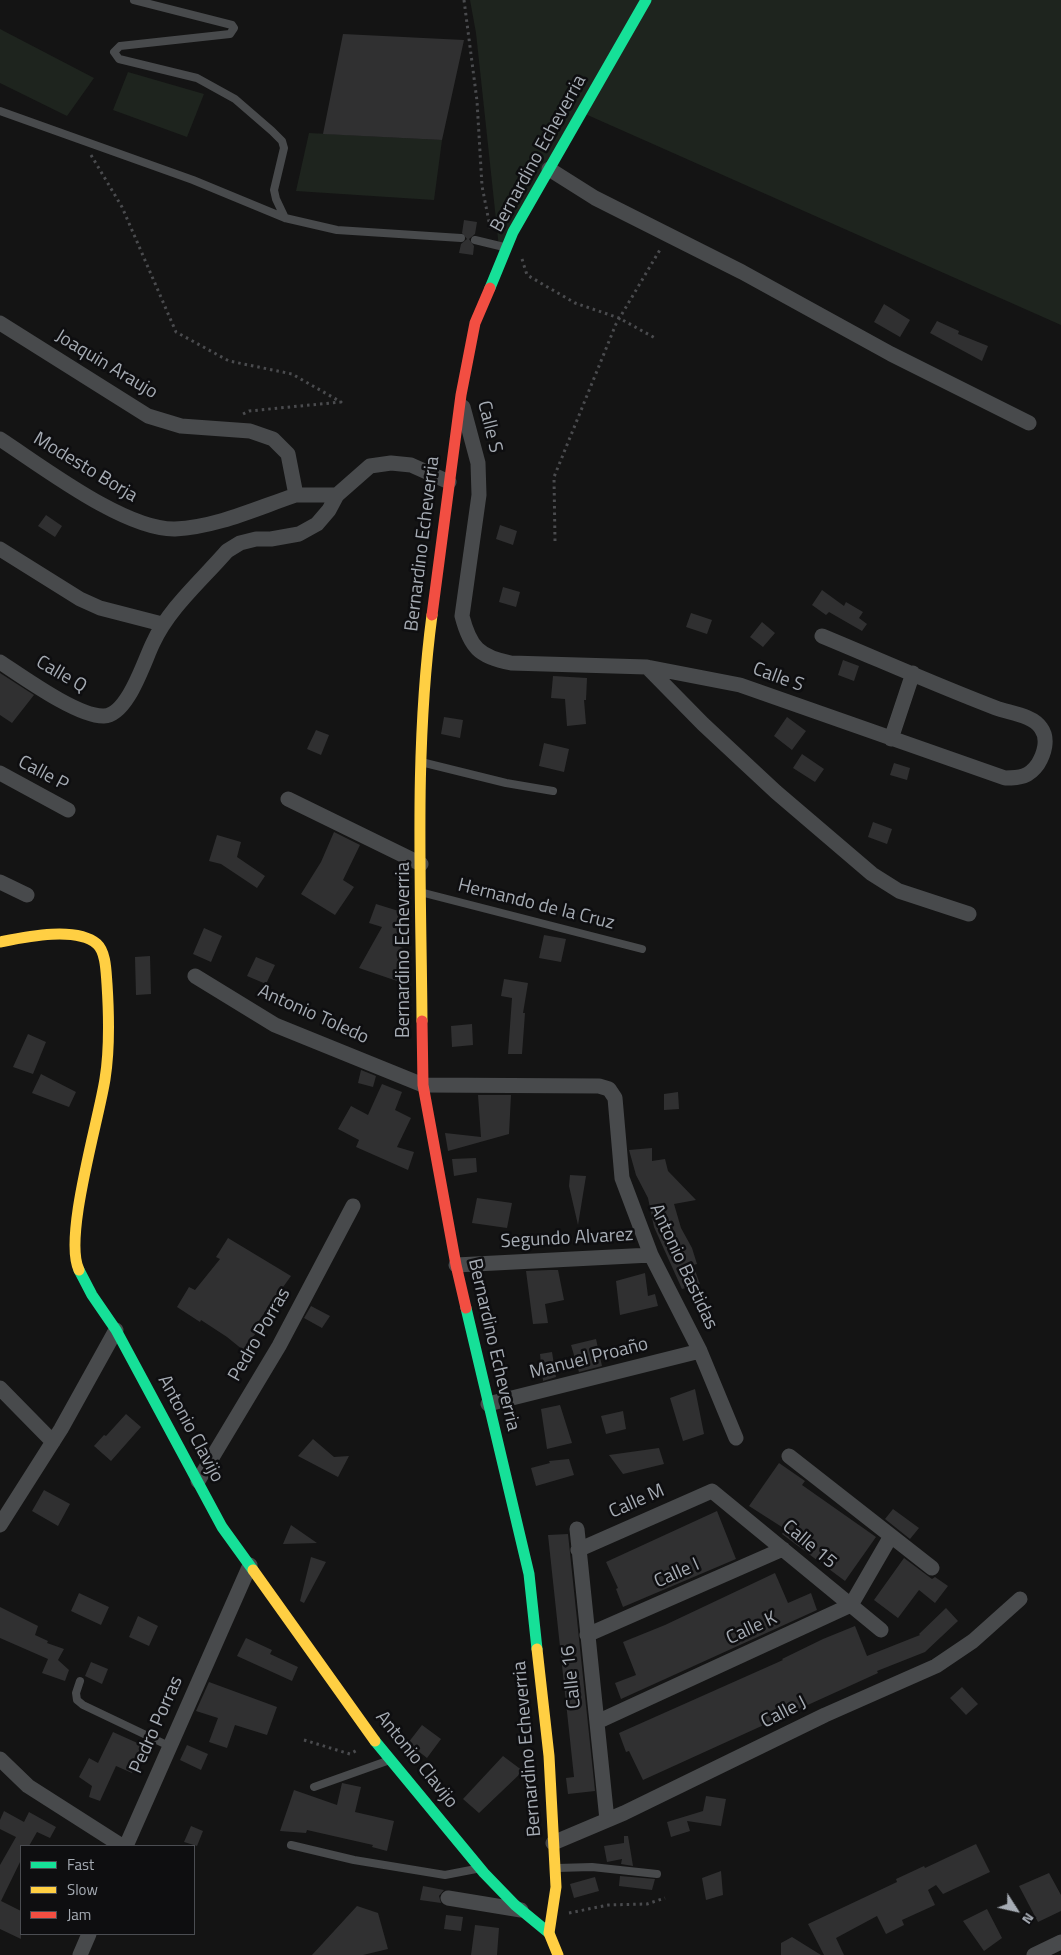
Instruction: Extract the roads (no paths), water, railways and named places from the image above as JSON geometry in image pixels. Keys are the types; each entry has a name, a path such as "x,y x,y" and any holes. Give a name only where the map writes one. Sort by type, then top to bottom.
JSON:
{"street":[{"name":"Bernardino Echeverria","path":"549,1933 556,1887 550,1756 529,1574 456,1265 423,1084 419,761 426,661 460,395 475,323 506,248 646,0"},
{"path":"549,169 594,198 669,234 891,354 1029,423"},
{"name":"Joaquin Araujo","path":"0,323 148,416 181,426 250,431 273,439 288,454 296,495"},
{"name":"Calle S","path":"460,395 478,463 479,495 462,616 466,634 476,649 491,659 511,664 647,667 740,685 1005,778 1024,777 1033,771 1042,757 1046,741 1041,727 1030,719 996,708 822,636"},
{"name":"Modesto Borja","path":"0,439 103,505 138,523 174,529 212,524 296,495"},
{"path":"0,549 80,599 100,608 162,624 227,552 240,543 256,539 270,539 299,534 317,524 329,510 337,495 370,466 391,463 411,466 449,482"},
{"path":"296,495 337,495"},
{"name":"Calle Q","path":"0,662 58,698 86,712 105,716 117,711 127,699 162,624"},
{"path":"647,667 740,758 872,874 899,891 969,914"},
{"path":"891,739 913,673"},
{"name":"Calle P","path":"0,773 68,810"},
{"path":"288,799 421,864"},
{"path":"0,882 27,895"},
{"name":"Antonio Clavijo","path":"0,942 34,936 72,935 86,938 98,945 105,963 109,1017 105,1078 76,1222 76,1263 92,1295 116,1330 222,1527 375,1741 480,1868 521,1910 549,1933"},
{"name":"Antonio Toledo","path":"195,976 275,1025 423,1084 599,1086"},
{"name":"Antonio Bastidas","path":"599,1086 609,1089 615,1098 622,1178 651,1255 700,1351 736,1438"},
{"name":"Pedro Porras","path":"198,1481 279,1346 353,1206"},
{"name":"Segundo Alvarez","path":"456,1265 651,1255"},
{"path":"0,1525 53,1442 116,1330"},
{"name":"Manuel Proaño","path":"488,1404 700,1351"},
{"path":"0,1388 53,1442"},
{"path":"789,1456 932,1568"},
{"name":"Calle 15","path":"712,1490 881,1630"},
{"name":"Calle M","path":"578,1550 712,1490"},
{"name":"Calle 16","path":"577,1529 607,1820"},
{"path":"851,1605 891,1536"},
{"name":"Calle I","path":"587,1635 783,1549"},
{"name":"Pedro Porras","path":"126,1845 250,1565"},
{"name":"Calle J","path":"553,1843 607,1820 825,1714 936,1666 973,1641 1020,1599"},
{"name":"Calle K","path":"597,1722 851,1605"},
{"path":"0,1759 28,1786 120,1845"},
{"path":"448,1898 521,1910"},
{"path":"549,1933 558,1955"},
{"path":"80,1955 89,1935"},
{"path":"1034,1955 1061,1942"}],"lane":[{"path":"134,0 232,25 234,28 230,34 120,46 114,52 119,58 198,78 235,99 272,131 282,141 284,148 274,195 285,218"},
{"path":"0,111 193,180 285,218 337,230 461,238"},
{"path":"475,240 506,248"},
{"path":"419,761 506,783 553,791"},
{"name":"Hernando de la Cruz","path":"422,892 642,949"},
{"path":"80,1681 76,1693 77,1700 83,1705 169,1746"},
{"path":"314,1787 389,1760"},
{"path":"291,1845 337,1856 445,1874 480,1868"},
{"path":"555,1868 592,1866 657,1874"}]}
